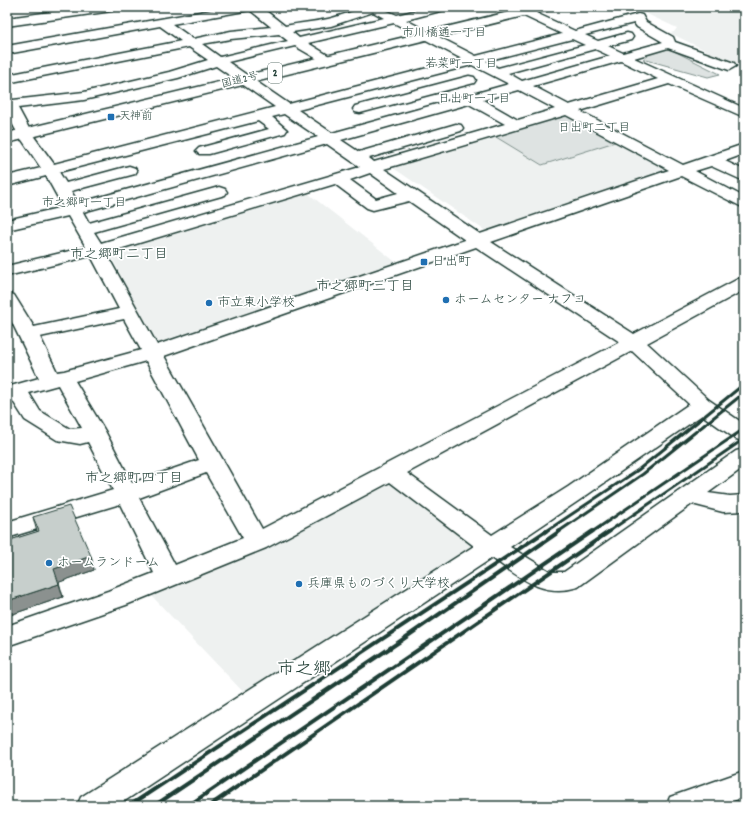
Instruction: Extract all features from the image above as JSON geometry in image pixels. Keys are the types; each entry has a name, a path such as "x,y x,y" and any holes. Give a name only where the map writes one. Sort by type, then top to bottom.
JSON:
{"highway":[{"name":"国道2号","path":"16,136 426,36 519,9 544,7"}],"street":[{"path":"10,21 21,18 23,13 20,7"},
{"path":"10,21 112,7"},
{"path":"177,7 193,18 231,35"},
{"path":"7,79 40,59 164,24 248,7"},
{"path":"254,7 297,42 326,60"},
{"path":"7,50 40,59 145,53 190,42 231,35 282,30 331,22 375,7 426,36 521,85 560,103 744,203"},
{"path":"257,542 212,464 153,353 51,171 16,136 8,103 84,96 120,88 218,61 396,20 444,7"},
{"path":"519,9 744,113"},
{"path":"7,225 72,210 669,44 734,69 624,11"},
{"path":"7,181 113,155 638,18"},
{"path":"638,18 641,24 669,40 669,44"},
{"path":"10,21 40,59 65,97"},
{"path":"164,24 478,241 635,343 702,405 744,434"},
{"path":"604,27 654,48"},
{"path":"497,72 627,36"},
{"path":"447,67 493,93"},
{"path":"631,77 653,70"},
{"path":"7,271 96,250 339,179 507,119 560,103 671,79"},
{"path":"360,109 469,80"},
{"path":"340,96 383,124"},
{"path":"471,99 507,119"},
{"path":"204,151 280,130 261,116"},
{"path":"357,157 473,123 507,119"},
{"path":"185,136 224,168"},
{"path":"94,431 80,437 65,436 32,415 12,392 153,353 744,149"},
{"path":"113,155 148,189"},
{"path":"712,160 744,176"},
{"path":"61,189 130,171"},
{"path":"201,174 237,208"},
{"path":"339,179 373,205 411,195"},
{"path":"84,230 219,192"},
{"path":"7,636 117,598 257,542 744,284"},
{"path":"7,298 19,326 94,431 169,578"},
{"path":"19,326 130,312"},
{"path":"92,806 576,492 702,405"},
{"path":"391,472 492,547 546,581 569,581 744,456"},
{"path":"7,530 126,494 212,464"},
{"path":"690,495 714,503 744,503"},
{"path":"691,804 744,784"}],"shaded area":[{"path":"632,7 744,7 744,67 740,67 670,33 674,32 677,28"},
{"path":"666,47 720,74 708,77 643,59 648,56 643,54"},
{"path":"563,113 618,141 542,165 491,134"},
{"path":"491,134 618,141 668,167 668,170 487,232 389,165"},
{"name":"市立東小学校","path":"305,191 397,263 162,345 155,343 108,250"},
{"name":"兵庫県ものづくり大学校","path":"387,483 396,484 474,543 475,550 248,697 150,594 290,536"}],"building":[{"name":"ホームランドーム","path":"69,506 91,556 54,569 59,584 7,601 7,541 39,531 33,517"}],"railway":[{"path":"545,532 638,470 744,384"},
{"path":"558,532 643,474 744,393"},
{"path":"592,532 744,429"},
{"path":"608,532 744,439"},
{"path":"129,806 546,531"},
{"path":"154,806 399,642 560,531"},
{"path":"188,806 593,531"},
{"path":"209,806 610,531"}],"place":[{"name":"天神前","path":"111,117"},
{"name":"日出町","path":"424,262"},
{"name":"ホームセンター ナフコ","path":"446,300"},
{"name":"市立東小学校","path":"209,303"},
{"name":"ホームランドーム","path":"49,563"},
{"name":"兵庫県ものづくり大学校","path":"299,584"}],"district":[{"name":"市川橋通一丁目","path":"444,33"},
{"name":"若菜町一丁目","path":"461,64"},
{"name":"日出町一丁目","path":"474,99"},
{"name":"日出町二丁目","path":"594,128"},
{"name":"市之郷町一丁目","path":"84,203"},
{"name":"市之郷町二丁目","path":"119,255"},
{"name":"市之郷町三丁目","path":"365,287"},
{"name":"市之郷町四丁目","path":"134,479"},
{"name":"市之郷","path":"304,670"}]}
